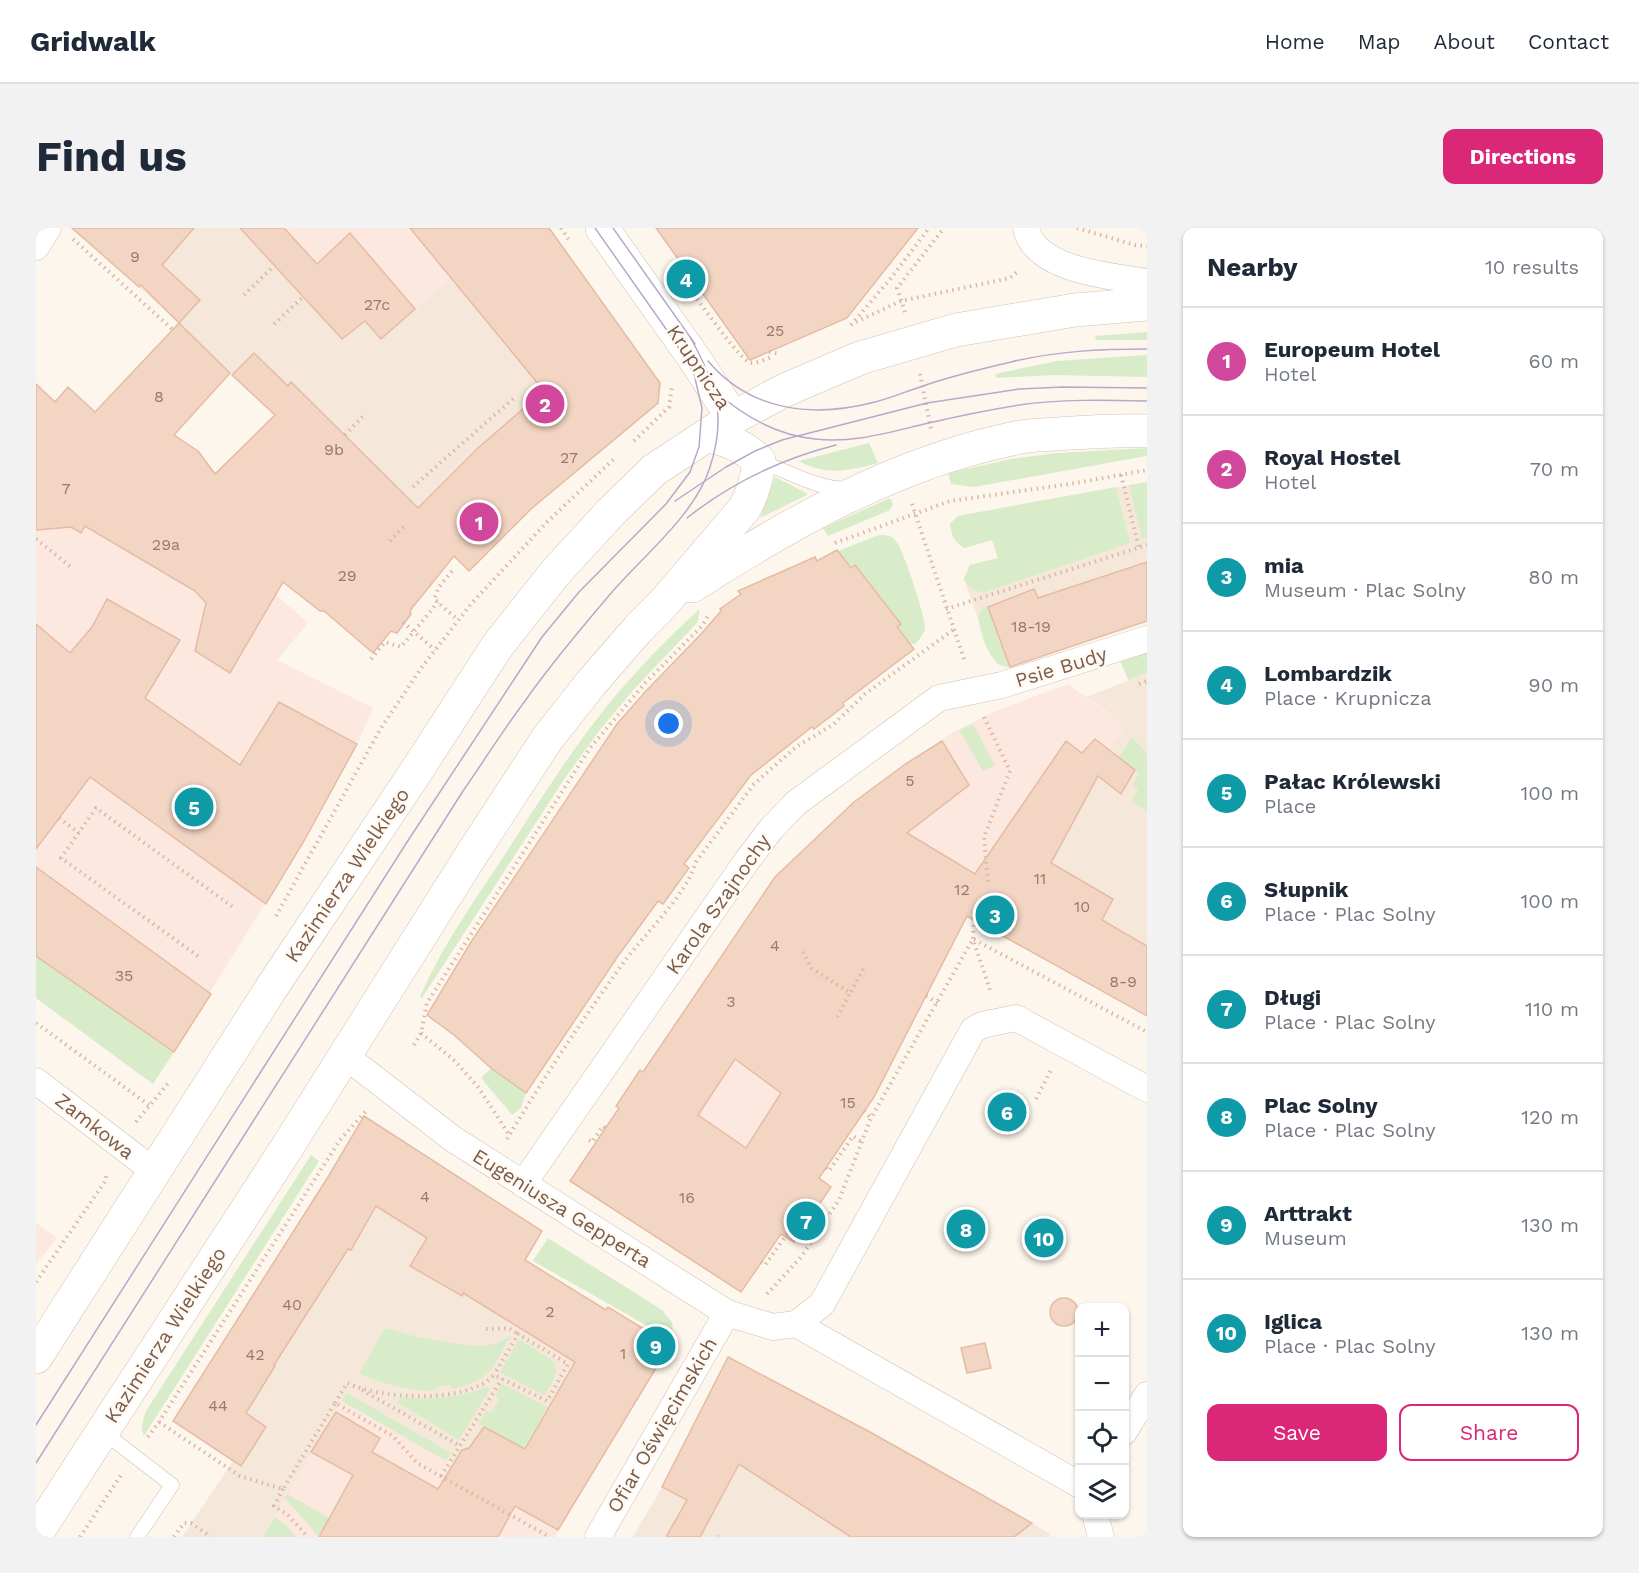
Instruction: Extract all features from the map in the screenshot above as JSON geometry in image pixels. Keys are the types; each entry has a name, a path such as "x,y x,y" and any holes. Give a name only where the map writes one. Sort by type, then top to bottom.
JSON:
{"main road":[{"name":"Krupnicza","path":"602,228 694,358 720,427"},
{"name":"Kazimierza Wielkiego","path":"36,1357 272,987 507,633 555,573 610,513 654,470 720,427 785,390 853,361 956,330 1075,310 1147,304"},
{"path":"720,427 724,439 750,452 759,461"},
{"name":"Kazimierza Wielkiego","path":"662,605 789,526 861,489 938,459 1017,437 1109,430 1147,431"},
{"name":"Kazimierza Wielkiego","path":"36,1534 286,1149 547,739 592,682 744,509 751,496 759,461"}],"street":[{"path":"36,247 48,228"},
{"path":"1026,228 1027,234 1039,250 1077,270 1147,282"},
{"name":"Psie Budy","path":"973,690 1002,686 1147,639"},
{"name":"Karola Szajnochy","path":"523,1184 771,829 796,802 939,698 973,690"},
{"path":"1075,1482 796,1324 822,1304 973,1030 982,1025 1016,1018 1147,1089"},
{"name":"Eugeniusza Gepperta","path":"344,1055 453,1139 727,1313 773,1327 796,1324"},
{"name":"Zamkowa","path":"36,1081 154,1171"},
{"name":"Ofiar Oświęcimskich","path":"598,1537 727,1313"},
{"path":"1129,1425 1147,1395"},
{"path":"1096,1519 1101,1537"}],"lane":[{"path":"759,461 798,478 827,487 861,489"},
{"path":"102,1431 172,1485 137,1537"}],"path":[{"path":"854,323 929,228"},
{"path":"907,318 897,288 944,228"},
{"path":"1077,228 1135,245 1147,246"},
{"path":"78,243 173,330"},
{"path":"848,326 901,301 1010,278 1039,250"},
{"path":"671,264 747,362 753,363 789,350"},
{"path":"244,295 274,266"},
{"path":"274,324 303,297"},
{"path":"728,339 738,342"},
{"path":"769,352 780,354"},
{"path":"922,380 931,429"},
{"path":"628,446 669,407 672,382"},
{"path":"413,488 514,398"},
{"path":"345,435 365,414"},
{"path":"272,923 381,728 407,687 459,620 547,522 620,454"},
{"path":"824,547 950,501 1008,494 1147,470"},
{"path":"1121,475 1139,548"},
{"path":"947,495 950,501"},
{"path":"915,514 971,677 973,690"},
{"path":"390,541 406,525"},
{"path":"36,539 71,567"},
{"path":"946,609 1147,545"},
{"path":"452,571 439,587 434,599 459,620"},
{"path":"371,659 385,642 401,647 438,602"},
{"path":"414,1045 421,1033 427,1003 590,748 646,682 702,626 711,611"},
{"path":"403,622 435,650"},
{"path":"1139,684 1147,681"},
{"path":"984,717 1010,771 984,837 988,882"},
{"path":"198,956 61,858 96,808 233,907"},
{"path":"59,818 79,833"},
{"path":"974,919 973,939 992,996"},
{"path":"803,952 811,968 850,993"},
{"path":"837,1017 864,968"},
{"path":"926,996 938,1003"},
{"path":"36,1023 149,1105"},
{"path":"421,1033 455,1061 478,1087 516,1143 540,1158"},
{"path":"1036,1099 1052,1067"},
{"path":"36,1282 106,1180 106,1158 176,1073"},
{"path":"80,1537 133,1455 159,1422 340,1140 366,1111"},
{"path":"864,1111 871,1118"},
{"path":"595,1138 603,1126 605,1128"},
{"path":"826,1168 829,1171 853,1136 862,1142"},
{"path":"761,1262 765,1264 790,1225 812,1240"},
{"path":"486,1329 509,1328 568,1364 547,1401 494,1375"},
{"path":"358,1388 439,1397 468,1390 488,1381 494,1375 518,1334"},
{"path":"441,1476 502,1379"},
{"path":"308,1537 288,1515 274,1506 347,1383 460,1446"},
{"path":"335,1403 393,1436 417,1463 550,1537"},
{"path":"159,1422 240,1476 283,1489"},
{"path":"174,1537 184,1522 191,1523 211,1537"}],"shaded area":[{"path":"91,228 284,228 381,339 450,278 541,314 630,426 531,509 469,571 454,557 439,573 179,323 83,237"},
{"path":"284,228 550,228 660,383 658,403 630,426 541,315 507,345 450,278 381,339"},
{"path":"36,384 308,623 277,660 373,708 357,745 304,841 153,1084 36,998"},
{"path":"1147,482 1147,621 1010,667 997,664 991,655 964,579 970,565 998,558 992,540 964,548 953,538 950,524 958,516"},
{"path":"1147,673 1147,1016 983,925 999,840 1066,741 1082,753 1109,713 1086,697"},
{"path":"1068,684 1125,728 1108,749 1095,739 1082,753 1066,741 1026,799 999,839 968,916 819,1178 831,1187 794,1242 781,1234 741,1291 616,1106 640,1070 643,1071 775,877 865,795 913,758 954,732 995,711"},
{"path":"366,1117 542,1231 525,1260 606,1310 608,1307 670,1345 631,1410 569,1372 525,1449 474,1447 454,1464 342,1401 263,1537 182,1537 233,1461 173,1421 316,1195 331,1178 328,1176 363,1118"},
{"path":"36,1223 57,1238 36,1264"},
{"path":"728,1357 870,1433 874,1433 873,1435 1051,1534 1049,1537 633,1537 662,1487"},
{"path":"342,1401 454,1464 462,1450 473,1447 473,1443 484,1427 585,1485 555,1537 263,1537"}],"green space":[{"path":"1147,332 1147,340 1096,340 1095,336"},
{"path":"1147,355 1147,377 1052,375 996,378 995,374 1057,361"},
{"path":"869,443 878,463 838,471 819,469 799,461"},
{"path":"1147,448 1147,456 974,487 951,484 948,473 1011,459 1057,453"},
{"path":"775,477 807,495 760,518"},
{"path":"1147,482 1147,537 1142,539 1129,485"},
{"path":"1116,487 1130,543 986,592 970,588 964,579 970,565 998,558 992,540 964,548 956,541 950,524 958,516"},
{"path":"890,498 893,504 890,510 828,536 823,528"},
{"path":"879,535 890,536 896,541 914,584 925,628 915,644 910,644 898,627 901,624 889,612 884,601 881,601 867,579 864,580 856,566 852,568 849,564 847,565 838,551"},
{"path":"988,607 1010,667 1003,666 991,656 984,641 978,617 982,609"},
{"path":"700,609 697,623 635,688 599,731 565,778 422,998 420,997 455,931 581,740 637,671"},
{"path":"1147,650 1147,673 1128,680 1120,660"},
{"path":"973,724 995,765 983,771 959,730"},
{"path":"1132,737 1147,754 1147,811 1131,801 1138,790 1133,785 1139,773 1119,758"},
{"path":"36,956 174,1052 153,1084 36,998"},
{"path":"491,1068 526,1093 521,1108 512,1115 481,1078"},
{"path":"311,1155 319,1161 144,1436 142,1427 146,1411"},
{"path":"548,1238 662,1310 672,1322 674,1341 533,1261"},
{"path":"385,1328 421,1338 471,1346 485,1346 500,1342 511,1335 494,1365 483,1377 452,1389 450,1385 436,1387 437,1391 427,1391 397,1386 359,1374"},
{"path":"519,1339 552,1360 555,1365 554,1378 544,1396 500,1372"},
{"path":"502,1384 548,1407 525,1449 479,1424 486,1411 491,1413 499,1399 495,1396"},
{"path":"487,1387 490,1389 459,1440 397,1402 400,1397 444,1398"},
{"path":"347,1393 451,1453 446,1461 342,1401"},
{"path":"287,1494 329,1518 319,1537 285,1498"},
{"path":"275,1517 285,1524 296,1537 263,1537"}],"building":[{"path":"72,228 194,228 162,265 200,300 179,323 141,285 139,287"},
{"path":"240,228 284,228 317,264 350,233 415,309 381,339 365,321 342,339"},
{"path":"410,228 549,228 660,383 658,403 531,509 469,571 454,556 412,608 411,614 397,633 391,631 373,653 324,611 320,611 283,582 230,673 195,651 206,603 195,591 85,526 81,533 71,527 36,530 36,384 55,402 68,387 95,412 179,323 230,373 174,435 198,451 215,474 275,415 232,375 254,353 288,386 291,382 418,508 478,448 544,391"},
{"path":"656,228 918,228 847,318 750,360"},
{"path":"837,550 851,568 855,565 901,624 897,627 914,649 843,703 844,706 814,729 812,727 751,775 684,864 689,868 663,904 658,901 618,956 526,1093 491,1068 454,1035 427,1015 471,942 617,724 645,692 702,633 721,611 720,609 741,594 738,591 815,557 817,561"},
{"path":"1147,562 1147,621 1010,667 988,607 1034,589 1038,598"},
{"path":"107,599 180,640 145,698 240,765 279,702 357,744 304,841 266,904 90,777 36,849 36,624 70,653 92,627"},
{"path":"1095,739 1135,770 1121,794 1098,776 1051,863 1113,899 1102,920 1147,946 1147,1016 967,916 874,1097 819,1178 831,1187 794,1242 781,1234 741,1292 570,1181 619,1108 616,1106 640,1070 643,1072 775,877 854,802 904,765 942,741 969,785 907,833 975,874 1066,741 1082,753","holes":["735,1059 781,1093 746,1148 698,1115"]},
{"path":"36,867 211,994 174,1052 36,956"},
{"path":"364,1116 542,1231 525,1260 606,1310 608,1307 670,1345 558,1530 515,1506 498,1537 319,1537 353,1475 311,1452 336,1412 380,1438 372,1452 438,1489 462,1450 469,1448 484,1427 525,1449 575,1362 463,1293 462,1296 410,1266 427,1238 376,1206 351,1250 348,1249 246,1413 266,1427 241,1466 173,1421 328,1177"},
{"path":"1064,1298 1074,1302 1074,1322 1064,1326 1054,1322 1050,1312 1054,1302"},
{"path":"985,1343 991,1368 967,1373 961,1348"},
{"path":"728,1357 870,1432 1032,1523 1014,1537 851,1537 739,1464 700,1537 666,1537 687,1500 662,1487"}],"tram line":[{"path":"595,228 678,346"},
{"path":"613,228 695,344"},
{"path":"36,1463 501,734 565,648 620,583 680,519 703,485 715,448 718,415 712,385 690,337"},
{"path":"36,1425 409,839 542,637 579,592 666,504 690,472 699,447 702,408 694,374 673,339"},
{"path":"708,361 725,378 764,401 785,407 829,410 887,399 934,382 1028,358 1079,351 1147,349"},
{"path":"675,501 726,467 755,451 782,440 927,403 1019,389 1147,388"},
{"path":"714,390 748,416 774,429 801,437 829,440 873,436 962,416 1035,403 1099,400 1147,401"},
{"path":"687,518 721,494 757,474 796,457 836,445"}],"place":[{"name":"Lombardzik","path":"686,279"},
{"name":"Royal Hostel","path":"545,404"},
{"name":"Europeum Hotel","path":"479,522"},
{"name":"Pałac Królewski","path":"194,807"},
{"name":"mia","path":"995,915"},
{"name":"Słupnik","path":"1007,1112"},
{"name":"Długi","path":"806,1221"},
{"name":"Plac Solny","path":"966,1229"},
{"name":"Iglica","path":"1044,1238"},
{"name":"Arttrakt","path":"656,1346"}]}
